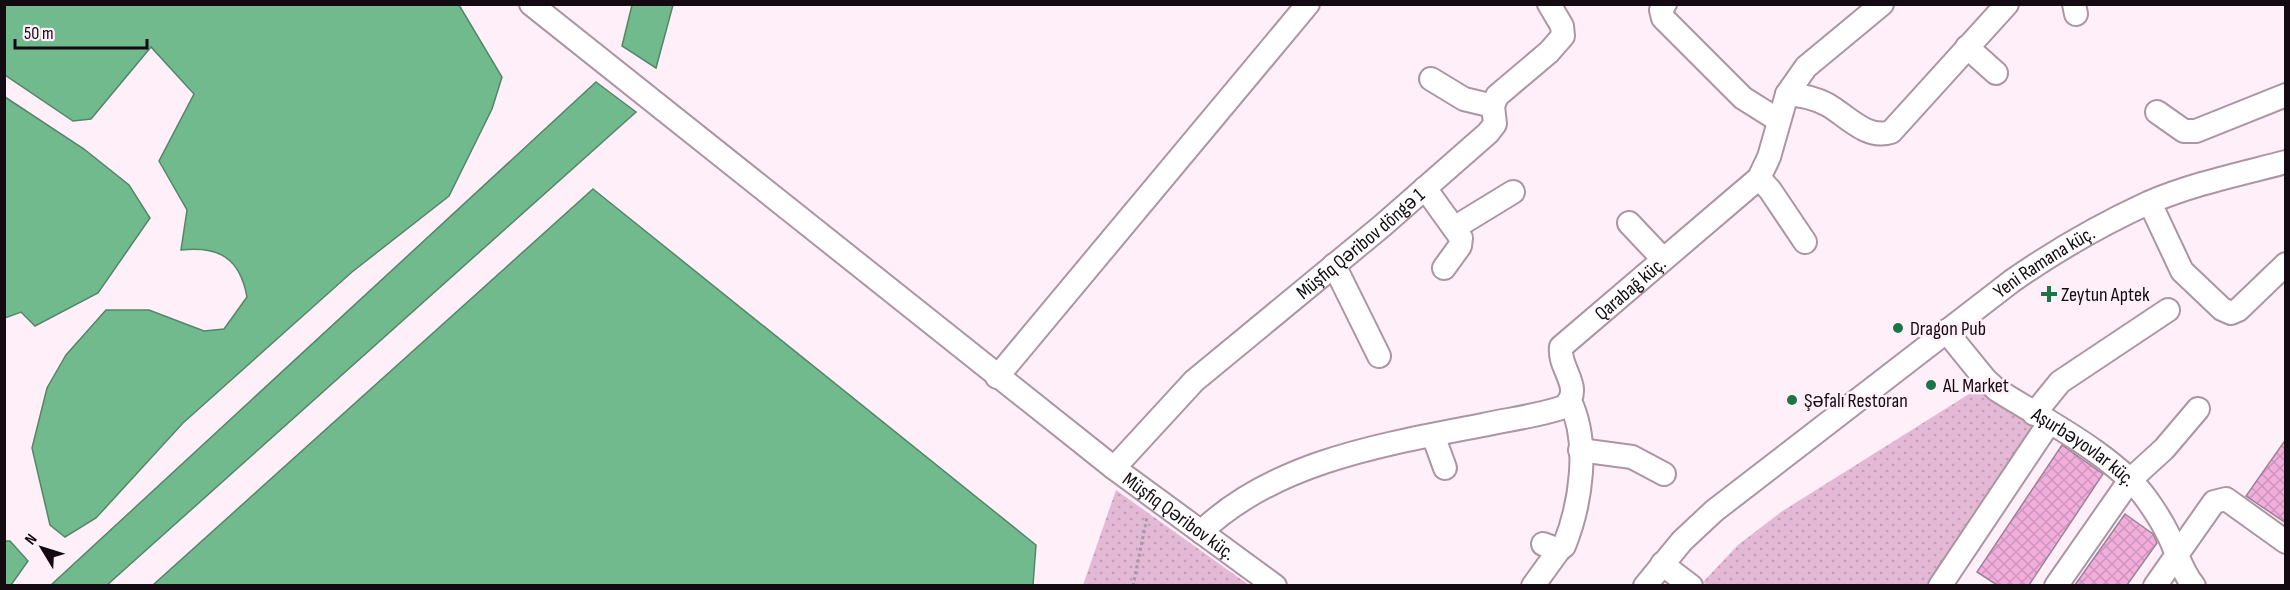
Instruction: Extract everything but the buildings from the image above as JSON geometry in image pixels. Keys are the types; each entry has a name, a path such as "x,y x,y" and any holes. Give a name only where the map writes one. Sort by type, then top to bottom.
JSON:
{"street":[{"name":"Müşfiq Qəribov küç.","path":"531,4 1114,468 1275,585"},
{"name":"Müşfiq Qəribov döngə 1","path":"1114,468 1194,381 1488,134 1495,124 1493,106 1497,96 1549,52 1563,36 1562,26 1549,4"},
{"path":"1665,4 1662,10 1663,18 1743,98 1778,120"},
{"name":"Qarabağ küç.","path":"1570,401 1573,387 1560,357 1561,347 1759,178 1770,157 1778,120 1787,94 1806,68 1882,4"},
{"path":"1787,94 1800,95 1827,105 1872,133 1881,135 1890,132 2007,4"},
{"path":"997,376 1296,9"},
{"path":"1967,47 1996,73"},
{"path":"1431,79 1464,99 1493,106"},
{"path":"2157,112 2184,131 2196,131 2286,95"},
{"name":"Yeni Ramana küç.","path":"1645,585 1682,541 1714,511 1946,331 2050,255 2150,203 2186,189 2286,162"},
{"path":"1759,178 1770,189 1805,242"},
{"path":"1425,188 1461,238 1460,246 1444,268"},
{"path":"1454,228 1513,192"},
{"path":"2150,203 2182,271 2222,309 2230,312 2238,310 2286,264"},
{"path":"1629,224 1663,259"},
{"path":"1334,265 1379,356"},
{"path":"1944,584 2042,419 2060,382 2168,309"},
{"name":"Aşurbəyovlar küç.","path":"1946,331 1985,379 2042,419 2100,455 2130,480 2147,500 2168,534 2185,575 2194,585"},
{"path":"1201,532 1222,512 1255,491 1348,455 1555,410 1570,401 1580,429 1580,479 1568,537 1564,546 1551,547 1533,585"},
{"path":"2056,585 2130,480 2164,449 2198,409"},
{"path":"1434,435 1445,468"},
{"path":"1580,450 1632,457 1664,474"},
{"path":"2155,585 2214,502 2226,499 2286,542"},
{"path":"1662,564 1691,585"}],"path":[{"path":"1133,585 1148,512"}],"shaded area":[{"path":"5,5 459,5 502,77 492,109 449,196 352,272 183,423 96,518 65,537 50,525 32,448 47,388 66,355 106,310 149,310 204,331 224,329 247,297 239,273 226,257 206,250 181,250 187,210 159,161 194,94 151,47 91,119 73,121 5,75"},
{"path":"632,5 673,5 656,68 622,46"},
{"path":"596,82 636,112 107,585 51,585"},
{"path":"5,97 84,149 129,185 150,218 98,293 35,326 21,312 5,318"},
{"path":"593,189 1036,545 1033,585 153,585"},
{"path":"1977,389 2040,427 1929,585 1708,586 1703,582 1738,545 1781,512"},
{"path":"1116,490 1249,585 1083,585"},
{"path":"5,541 10,541 28,561 11,585 5,585"}],"place":[{"name":"Zeytun Aptek","path":"2049,294"},
{"name":"Dragon Pub","path":"1898,328"},
{"name":"AL Market","path":"1931,385"},
{"name":"Şəfalı Restoran","path":"1792,400"}]}
